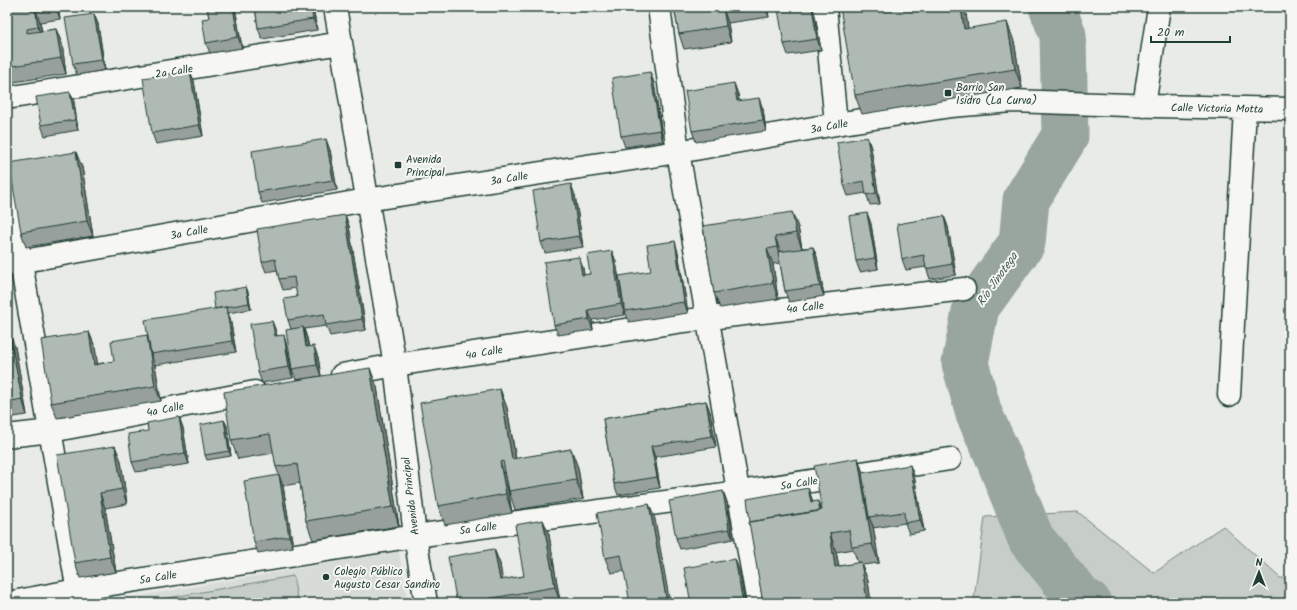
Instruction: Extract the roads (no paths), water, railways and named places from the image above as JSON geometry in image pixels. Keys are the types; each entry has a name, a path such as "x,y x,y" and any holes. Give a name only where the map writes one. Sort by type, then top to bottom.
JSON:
{"street":[{"name":"Avenida Principal","path":"335,7 366,200 395,365 414,536 426,603"},
{"path":"659,7 678,152 758,603"},
{"path":"826,7 836,124"},
{"path":"1144,106 1159,7"},
{"name":"2a Calle","path":"7,98 341,43"},
{"name":"3a Calle","path":"14,263 366,200 678,152 836,124 951,106 1012,101 1144,106"},
{"name":"Calle Victoria Motta","path":"1144,106 1290,109"},
{"path":"1229,395 1245,109"},
{"path":"7,182 14,263 50,431 79,596"},
{"name":"4a Calle","path":"322,379 395,365 707,318 964,289"},
{"name":"4a Calle","path":"7,436 50,431 275,388"},
{"name":"5a Calle","path":"7,603 79,596 414,536 739,492 950,459"}],"waterway":[{"name":"Río Jinotega","path":"1052,7 1063,35 1065,136 1026,200 1022,243 976,307 965,363 979,414 996,451 1031,539 1081,600 1088,603"}],"place":[{"name":"Barrio San Isidro (La Curva)","path":"948,93"},
{"name":"Avenida Principal","path":"398,165"},
{"name":"Colegio Público Augusto Cesar Sandino","path":"326,577"}]}
